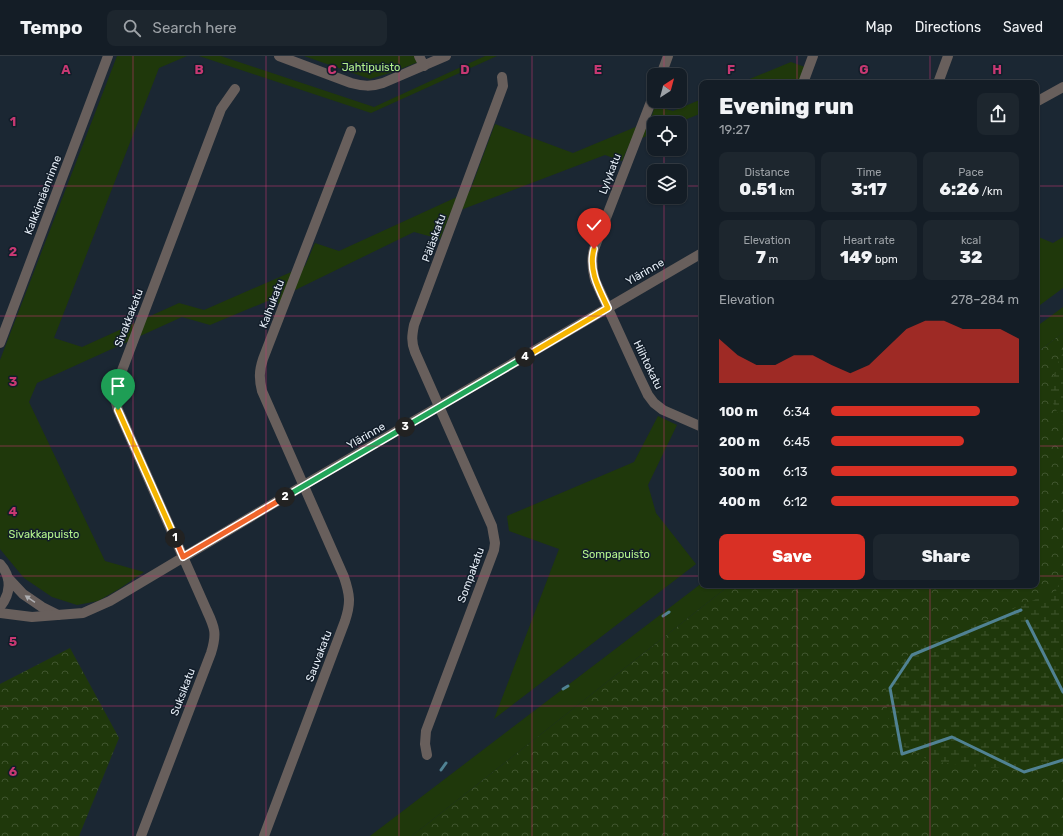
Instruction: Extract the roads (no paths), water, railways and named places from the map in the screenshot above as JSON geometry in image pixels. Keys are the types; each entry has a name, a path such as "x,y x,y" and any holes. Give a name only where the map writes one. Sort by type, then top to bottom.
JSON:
{"street":[{"name":"Kalkkimäenrinne","path":"0,343 108,56"},
{"path":"279,56 360,86 374,86 383,83 446,56"},
{"path":"419,56 424,66"},
{"path":"664,68 668,56"},
{"path":"804,80 813,56"},
{"path":"939,80 948,56"},
{"name":"Päläskatu","path":"440,407 415,352 412,343 412,336 417,317 503,86 502,77"},
{"path":"1039,100 1063,87"},
{"name":"Sivakkakatu","path":"183,557 118,410 115,400 115,389 221,109 235,89"},
{"name":"Lylykatu","path":"608,308 595,280 592,256 649,108"},
{"name":"Kalhukatu","path":"304,486 262,391 259,374 351,131"},
{"name":"Ylärinne","path":"0,613 32,617 83,613 110,601 699,255"},
{"name":"Hiihtokatu","path":"608,308 648,395 654,403 662,410 699,426"},
{"name":"Sompakatu","path":"427,755 425,744 426,731 494,550 495,542 490,521 440,407"},
{"name":"Sauvakatu","path":"264,836 345,621 349,604 347,585 344,577 304,486"},
{"name":"Suksikatu","path":"141,836 211,653 215,637 213,626 183,557"},
{"path":"0,564 8,578 23,594 42,607 58,615"},
{"path":"0,607 8,591 8,578"}],"waterway":[{"path":"1021,610 912,655 890,688 902,754 952,737 1024,772 1063,760"},
{"path":"663,616 669,612"},
{"path":"1027,621 1063,692"},
{"path":"563,689 568,686"},
{"path":"441,770 446,763"}],"park label":[{"name":"Jahtipuisto","path":"371,67"},
{"name":"Sivakkapuisto","path":"44,534"},
{"name":"Sompapuisto","path":"616,554"}]}
